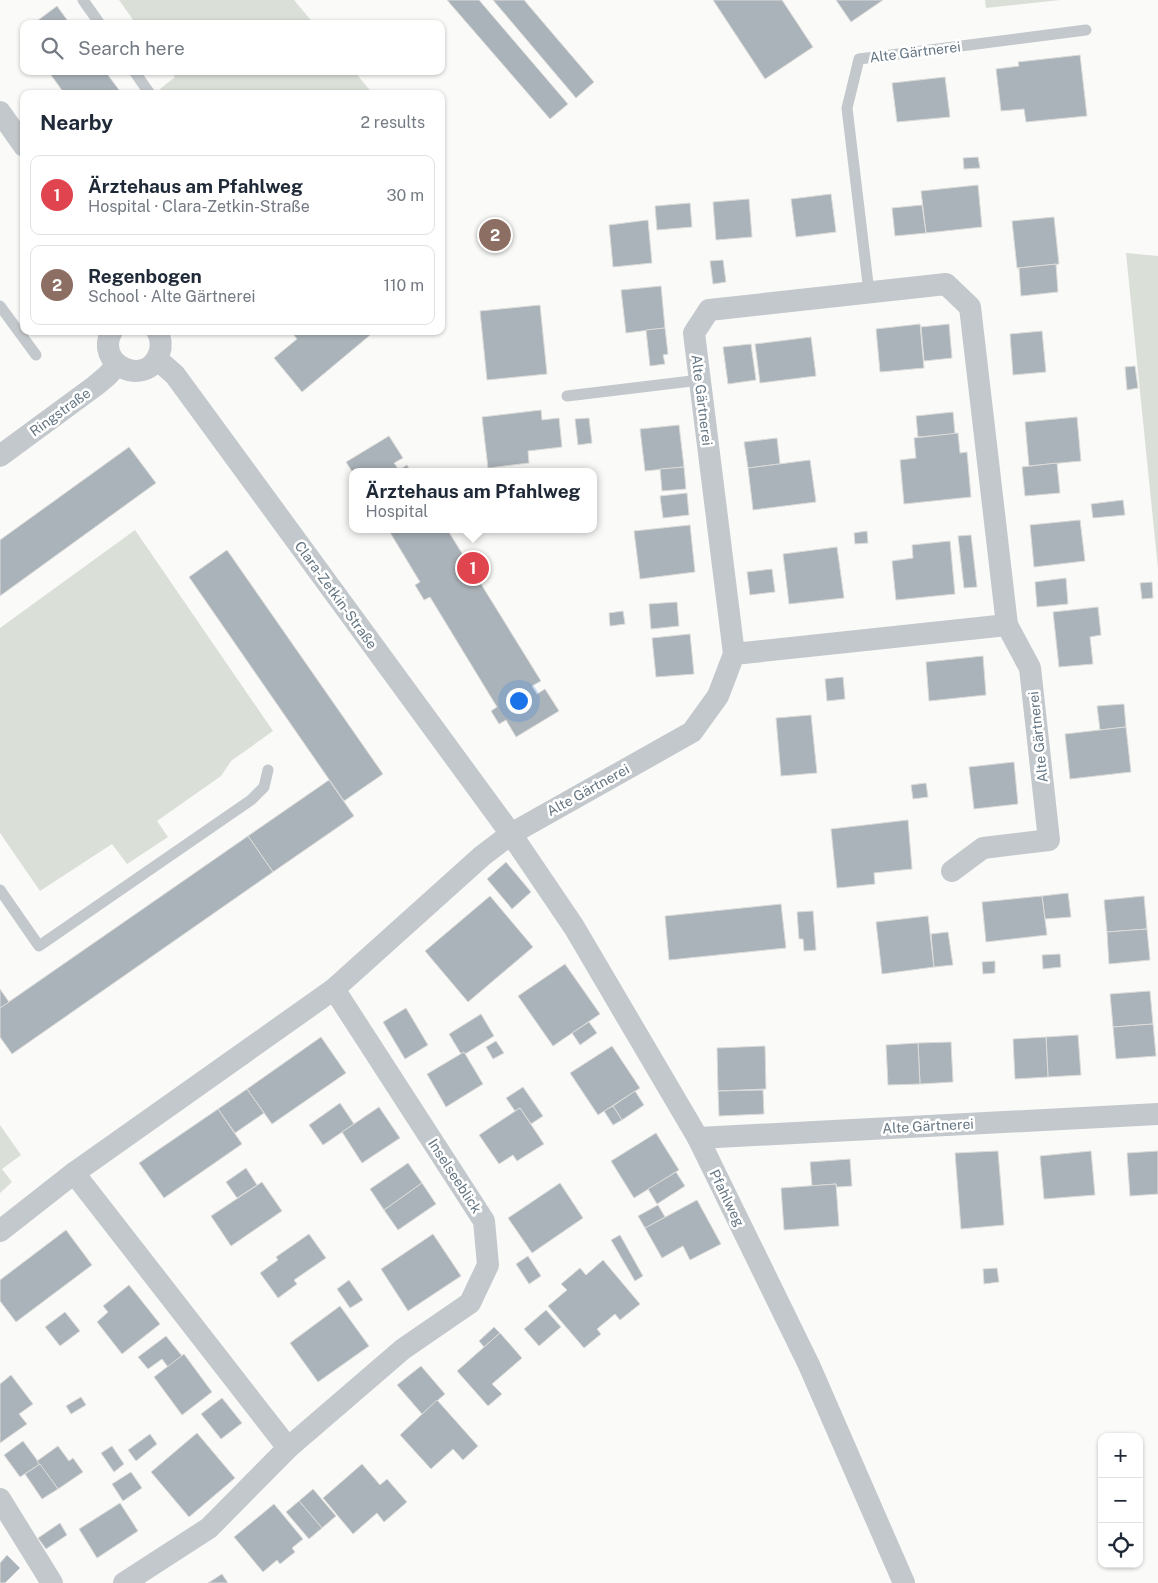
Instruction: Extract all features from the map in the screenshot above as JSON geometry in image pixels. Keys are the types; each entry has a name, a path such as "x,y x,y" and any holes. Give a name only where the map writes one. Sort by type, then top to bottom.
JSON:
{"street":[{"path":"0,112 20,140"},
{"name":"Alte Gärtnerei","path":"511,834 692,732 718,696 734,654 694,333 709,310 946,284 970,307 1007,625 1030,668 1049,840 983,848 952,871"},
{"path":"110,335 109,352 117,364 130,371 145,369 157,359 161,343 158,335"},
{"name":"Clara-Zetkin-Straße","path":"157,359 175,375 511,834"},
{"name":"Ringstraße","path":"0,456 95,386 117,364"},
{"path":"734,654 1007,625"},
{"path":"0,1231 74,1173 334,989 482,856 511,834"},
{"name":"Pfahlweg","path":"511,834 574,927 698,1138 809,1365 904,1583"},
{"name":"Inselseeblick","path":"124,1583 209,1528 288,1448 403,1349 470,1303 488,1265 484,1221 334,989"},
{"name":"Alte Gärtnerei","path":"698,1138 1158,1114"},
{"path":"74,1173 288,1448"},
{"path":"0,1499 52,1583"}],"lane":[{"path":"83,0 97,20"},
{"name":"Alte Gärtnerei","path":"869,292 846,108 859,59 1086,30"},
{"path":"137,75 147,90"},
{"path":"0,306 20,333"},
{"path":"21,335 36,355"},
{"path":"567,396 700,380"},
{"path":"0,890 39,946 250,800 264,787 268,770"}],"shaded area":[{"path":"119,0 294,0 311,20 133,20"},
{"path":"985,0 1060,0 986,8"},
{"path":"174,75 357,75 370,90 161,90 175,77"},
{"path":"1126,253 1158,256 1158,569"},
{"path":"135,530 273,731 231,761 221,776 157,821 168,837 127,864 112,844 40,891 0,833 0,628"},
{"path":"0,1125 21,1155 2,1169 12,1182 0,1193"}],"building":[{"path":"447,0 479,0 568,104 550,119"},
{"path":"493,0 524,0 594,82 576,98"},
{"path":"713,0 782,0 813,47 765,79"},
{"path":"836,0 883,0 851,22"},
{"path":"57,6 67,20 38,20"},
{"path":"1080,55 1087,116 1026,122 1024,109 1001,111 996,69 1019,66 1018,62"},
{"path":"51,75 108,75 119,90 62,90"},
{"path":"945,77 950,117 897,122 892,83"},
{"path":"978,157 980,168 964,169 963,158"},
{"path":"978,185 982,227 926,233 921,191"},
{"path":"831,194 836,232 796,237 791,199"},
{"path":"749,199 752,237 716,240 713,202"},
{"path":"690,203 692,227 657,230 655,206"},
{"path":"922,205 926,233 895,236 892,208"},
{"path":"1054,217 1059,264 1017,268 1012,221"},
{"path":"648,220 652,263 613,267 609,225"},
{"path":"723,260 726,282 713,284 710,261"},
{"path":"1056,264 1058,292 1021,296 1019,268"},
{"path":"661,286 665,328 626,333 621,290"},
{"path":"540,305 547,374 487,380 480,311"},
{"path":"920,324 924,368 880,372 876,329"},
{"path":"949,324 952,358 924,361 921,327"},
{"path":"665,328 668,354 663,355 665,364 650,366 646,330"},
{"path":"1042,331 1046,372 1013,375 1010,334"},
{"path":"294,335 370,335 302,392 274,358 297,339"},
{"path":"811,337 816,376 760,383 755,344"},
{"path":"751,344 756,380 728,384 723,347"},
{"path":"1135,366 1138,388 1127,390 1125,367"},
{"path":"541,410 542,420 559,418 562,447 528,451 529,463 488,468 482,417"},
{"path":"953,412 955,434 918,437 916,416"},
{"path":"1077,417 1081,461 1029,466 1025,422"},
{"path":"589,418 592,443 578,445 575,419"},
{"path":"679,425 684,467 645,471 640,429"},
{"path":"958,433 960,453 967,452 971,497 904,504 900,460 916,458 914,438"},
{"path":"389,436 403,458 394,463 398,468 350,468 346,462"},
{"path":"777,438 780,464 748,468 744,442"},
{"path":"129,447 156,483 0,596 0,540"},
{"path":"810,460 816,502 753,510 748,468"},
{"path":"1057,463 1060,493 1025,496 1022,467"},
{"path":"684,467 686,489 662,491 660,469"},
{"path":"687,493 689,515 663,518 660,496"},
{"path":"1123,500 1125,515 1093,518 1091,504"},
{"path":"1080,520 1085,561 1034,567 1030,525"},
{"path":"690,525 695,572 640,579 634,531"},
{"path":"867,531 868,543 855,544 854,533"},
{"path":"390,533 449,533 541,681 532,686 537,694 545,689 559,711 516,737 506,720 499,724 491,711 497,707 430,597 424,600 415,585 420,582"},
{"path":"971,535 977,587 964,588 958,536"},
{"path":"950,541 955,594 896,600 892,561 913,558 912,545"},
{"path":"837,547 844,598 789,604 783,554"},
{"path":"227,550 383,774 344,801 189,577"},
{"path":"772,569 775,592 750,595 747,572"},
{"path":"1066,578 1068,604 1037,607 1035,582"},
{"path":"1152,582 1153,598 1142,599 1140,583"},
{"path":"677,602 679,626 651,629 649,604"},
{"path":"1098,607 1101,635 1090,637 1093,664 1059,667 1053,612"},
{"path":"623,611 625,624 610,626 609,613"},
{"path":"690,634 694,674 656,677 652,638"},
{"path":"983,656 986,695 929,701 926,662"},
{"path":"843,677 845,699 827,701 825,679"},
{"path":"1124,704 1126,727 1100,730 1097,706"},
{"path":"811,715 817,773 781,776 776,718"},
{"path":"1126,727 1131,772 1070,779 1065,734"},
{"path":"1014,762 1018,804 974,809 969,767"},
{"path":"329,780 354,816 273,872 248,836"},
{"path":"926,783 928,797 913,799 911,785"},
{"path":"908,820 912,869 874,873 875,884 837,888 831,829"},
{"path":"248,836 273,872 12,1054 0,1037 0,1008"},
{"path":"506,862 531,892 512,909 487,879"},
{"path":"1068,893 1071,917 1045,919 1042,896"},
{"path":"490,896 533,947 468,1002 425,951"},
{"path":"1042,896 1047,935 986,942 982,902"},
{"path":"1144,896 1147,929 1107,932 1104,900"},
{"path":"781,904 786,948 669,960 665,916"},
{"path":"813,911 816,950 804,951 803,939 799,939 797,912"},
{"path":"928,916 934,967 882,974 876,922"},
{"path":"1147,929 1150,960 1109,964 1107,932"},
{"path":"948,932 953,965 934,967 931,934"},
{"path":"1060,954 1061,967 1043,969 1042,955"},
{"path":"995,961 995,973 983,974 982,962"},
{"path":"565,964 600,1014 553,1046 518,996"},
{"path":"0,989 9,1002 0,1008"},
{"path":"1150,991 1153,1024 1113,1027 1110,994"},
{"path":"406,1008 428,1045 405,1059 383,1022"},
{"path":"481,1014 494,1036 465,1054 464,1052 461,1054 449,1034"},
{"path":"589,1022 597,1033 580,1045 572,1033"},
{"path":"1153,1024 1156,1056 1116,1059 1113,1027"},
{"path":"1078,1035 1081,1075 1048,1077 1046,1037"},
{"path":"321,1037 346,1073 272,1124 247,1089"},
{"path":"1046,1037 1048,1077 1015,1079 1013,1039"},
{"path":"496,1041 504,1053 493,1059 486,1047"},
{"path":"951,1042 953,1082 920,1084 918,1043"},
{"path":"918,1043 920,1084 888,1085 886,1045"},
{"path":"612,1046 640,1088 598,1115 570,1073"},
{"path":"765,1046 766,1089 718,1091 717,1048"},
{"path":"464,1052 483,1084 446,1107 427,1074"},
{"path":"523,1087 543,1116 531,1124 520,1108 515,1111 506,1098"},
{"path":"247,1089 264,1113 235,1133 218,1109"},
{"path":"763,1090 764,1114 719,1116 718,1091"},
{"path":"635,1091 644,1105 622,1120 613,1106"},
{"path":"340,1103 354,1124 323,1145 309,1125"},
{"path":"613,1106 622,1120 613,1125 604,1111"},
{"path":"379,1107 400,1138 362,1163 342,1132"},
{"path":"520,1108 544,1144 517,1161 513,1155 499,1164 479,1135"},
{"path":"218,1109 242,1144 164,1198 139,1163"},
{"path":"656,1133 679,1170 634,1198 611,1161"},
{"path":"998,1151 1004,1225 961,1229 955,1153"},
{"path":"1091,1151 1095,1195 1044,1199 1040,1156"},
{"path":"1158,1151 1158,1194 1130,1196 1127,1153"},
{"path":"850,1159 852,1186 837,1187 836,1184 812,1186 810,1162"},
{"path":"408,1163 422,1183 384,1210 370,1189"},
{"path":"246,1168 257,1185 237,1198 226,1182"},
{"path":"676,1172 685,1186 657,1204 648,1189"},
{"path":"262,1182 282,1211 231,1246 211,1216"},
{"path":"422,1183 436,1204 398,1230 384,1210"},
{"path":"560,1183 583,1218 532,1253 508,1218"},
{"path":"836,1184 839,1226 784,1230 781,1188"},
{"path":"697,1200 721,1244 690,1260 683,1246 662,1258 645,1228"},
{"path":"658,1205 665,1217 645,1228 638,1216"},
{"path":"66,1230 92,1265 16,1322 0,1301 0,1280"},
{"path":"309,1234 326,1258 294,1280 297,1284 278,1298 260,1273 278,1260 276,1257"},
{"path":"433,1234 461,1276 408,1311 381,1269"},
{"path":"620,1235 643,1276 635,1281 611,1240"},
{"path":"528,1256 541,1276 529,1284 516,1264"},
{"path":"603,1260 640,1304 620,1320 615,1314 597,1329 601,1334 584,1348 548,1306 567,1290 561,1284 580,1268 586,1275"},
{"path":"997,1268 999,1282 984,1284 983,1269"},
{"path":"349,1280 363,1300 350,1308 337,1289"},
{"path":"129,1285 160,1324 122,1354 97,1322 108,1312 103,1306"},
{"path":"340,1306 369,1346 318,1382 290,1343"},
{"path":"546,1310 561,1327 539,1346 524,1329"},
{"path":"65,1312 80,1331 60,1346 45,1327"},
{"path":"494,1327 500,1333 484,1347 479,1341"},
{"path":"500,1333 522,1358 492,1384 502,1394 488,1406 457,1371"},
{"path":"166,1336 182,1356 168,1367 162,1359 148,1369 138,1357"},
{"path":"184,1354 212,1392 182,1415 154,1377"},
{"path":"421,1366 445,1394 422,1414 397,1385"},
{"path":"11,1375 33,1404 19,1414 27,1424 0,1443 0,1384"},
{"path":"81,1397 86,1405 71,1414 66,1406"},
{"path":"222,1398 242,1423 221,1439 201,1414"},
{"path":"437,1400 478,1446 463,1460 453,1449 431,1469 400,1435"},
{"path":"197,1433 235,1478 189,1517 151,1472"},
{"path":"150,1434 157,1444 136,1461 128,1450"},
{"path":"23,1441 40,1464 20,1477 4,1455"},
{"path":"58,1446 69,1461 73,1458 83,1472 58,1489 37,1461"},
{"path":"112,1446 124,1464 114,1472 101,1453"},
{"path":"40,1464 58,1489 42,1499 25,1474"},
{"path":"362,1464 380,1485 387,1479 407,1502 384,1522 377,1513 353,1534 323,1498"},
{"path":"131,1472 142,1488 123,1501 112,1484"},
{"path":"313,1489 336,1516 322,1528 299,1501"},
{"path":"299,1501 322,1528 309,1539 286,1512"},
{"path":"120,1503 138,1531 97,1558 79,1529"},
{"path":"274,1504 303,1539 292,1548 295,1552 280,1564 277,1560 263,1572 234,1537"},
{"path":"60,1523 67,1535 46,1549 38,1538"},
{"path":"7,1555 20,1568 5,1583 0,1583 0,1563"},
{"path":"222,1574 228,1583 208,1583"}],"place":[{"name":"Regenbogen","path":"495,235"},
{"name":"Ärztehaus am Pfahlweg","path":"473,568"}]}
